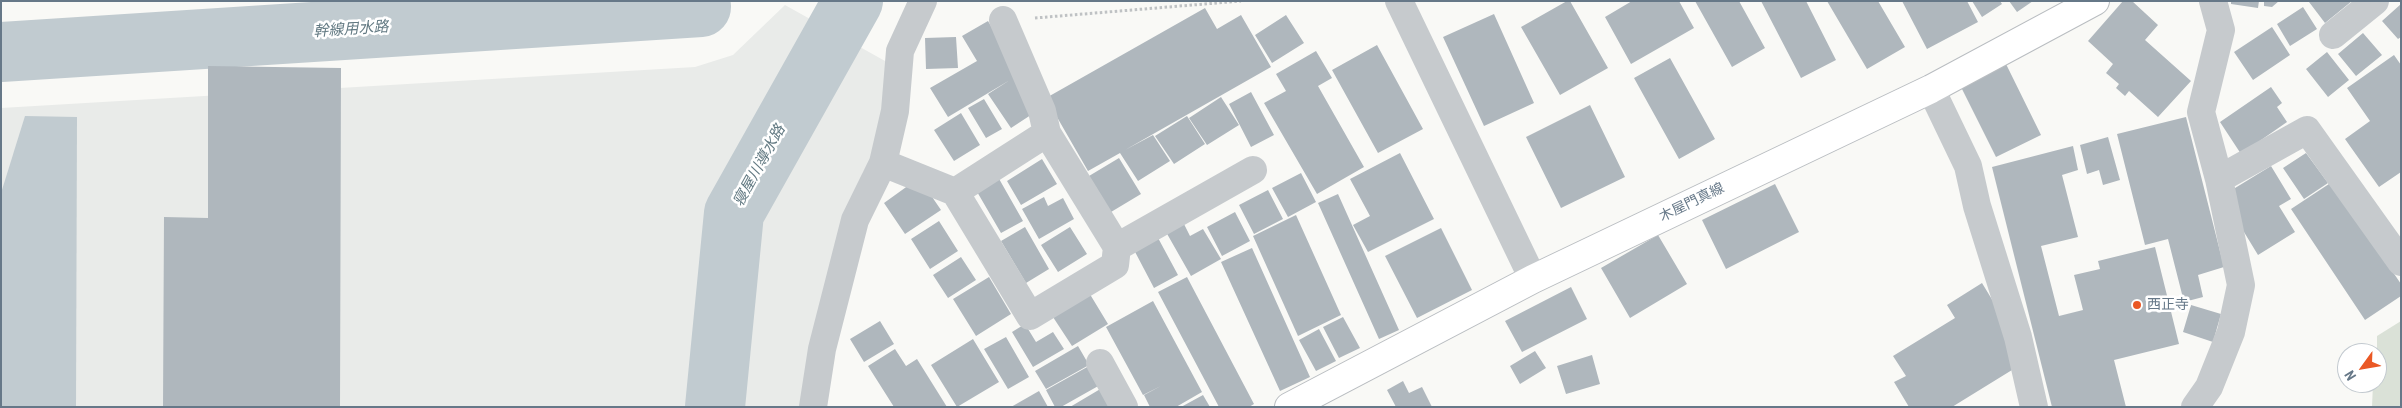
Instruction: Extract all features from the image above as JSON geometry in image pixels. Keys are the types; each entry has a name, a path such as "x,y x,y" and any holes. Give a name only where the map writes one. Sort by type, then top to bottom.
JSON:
{"main road":[{"name":"木屋門真線","path":"1289,407 1533,280 1931,89 2095,1"}],"street":[{"path":"813,407 822,349 855,220 883,163 895,111 900,51 922,1"},
{"path":"1399,1 1533,280"},
{"path":"2195,407 2209,387 2231,332 2241,285 2219,179 2201,112 2221,30 2212,1"},
{"path":"2333,35 2375,1"},
{"path":"883,163 955,192 1030,316 1115,265 1117,247 1047,132 1042,111 1003,20"},
{"path":"1931,89 1968,166 1977,206 2018,337 2034,407"},
{"path":"2219,179 2308,130 2392,231 2401,262"},
{"path":"955,192 1047,132"},
{"path":"1117,247 1253,170"},
{"path":"1100,363 1124,407"}],"path":[{"path":"1003,20 1241,1"}],"shaded area":[{"path":"785,5 885,61 887,108 875,153 863,172 833,266 802,407 1,407 1,108 695,67 733,55"},
{"path":"25,116 77,117 76,407 1,407 1,193"},
{"path":"2401,321 2401,407 2372,407 2373,393 2387,393 2387,343 2377,343 2377,336"}],"building":[{"path":"1570,1 1608,68 1560,95 1521,27"},
{"path":"1632,1 1679,1 1694,28 1631,64 1605,17"},
{"path":"1695,1 1739,1 1765,48 1732,67"},
{"path":"1761,1 1806,1 1836,60 1801,78"},
{"path":"1827,1 1878,1 1905,47 1867,69"},
{"path":"1902,1 1967,1 1978,22 1927,49"},
{"path":"1972,1 2000,1 2002,4 1982,17"},
{"path":"2009,1 2033,1 2017,12"},
{"path":"2123,1 2132,1 2158,25 2145,40 2191,81 2158,117 2129,91 2125,96 2116,88 2119,84 2106,73 2113,64 2088,41"},
{"path":"2231,1 2259,1 2258,8 2231,4"},
{"path":"2264,1 2279,1 2272,7 2264,6"},
{"path":"2310,1 2352,1 2325,23"},
{"path":"2401,4 2401,37 2398,39 2382,21"},
{"path":"2303,7 2317,29 2290,46 2277,24"},
{"path":"1205,8 1217,29 1241,15 1271,67 1125,150 1153,135 1170,161 1138,181 1120,153 1088,171 1046,98"},
{"path":"1494,14 1534,103 1484,126 1443,37"},
{"path":"1286,15 1304,43 1272,63 1255,35"},
{"path":"988,21 1040,109 1011,128 988,94 1010,80 948,117 930,88 977,61 962,36"},
{"path":"2272,27 2290,55 2253,80 2234,52"},
{"path":"2363,33 2382,55 2356,76 2338,54"},
{"path":"956,37 958,68 926,69 925,38"},
{"path":"1377,45 1423,129 1378,153 1332,70"},
{"path":"1316,51 1332,78 1318,86 1364,167 1317,194 1264,103 1286,91 1276,74"},
{"path":"2327,52 2349,80 2328,97 2306,69"},
{"path":"2394,55 2401,65 2401,172 2379,187 2345,139 2370,121 2347,88"},
{"path":"1670,58 1715,139 1679,159 1634,78"},
{"path":"2006,64 2041,135 1996,157 1961,87"},
{"path":"208,66 341,68 340,407 163,407 164,217 208,218"},
{"path":"2271,87 2282,103 2277,107 2287,122 2241,154 2220,122"},
{"path":"1251,92 1274,135 1251,147 1229,104"},
{"path":"1221,97 1239,125 1207,145 1189,118"},
{"path":"984,99 1002,129 986,138 968,108"},
{"path":"1590,105 1625,177 1561,208 1526,137"},
{"path":"961,113 980,145 954,161 934,130"},
{"path":"1187,116 1205,144 1174,164 1155,136"},
{"path":"2186,117 2224,267 2198,275 2203,297 2184,302 2168,239 2145,245 2117,134"},
{"path":"2108,137 2120,180 2103,185 2099,170 2087,174 2080,145"},
{"path":"2073,146 2078,170 2062,175 2078,237 2041,246 2059,316 2083,310 2074,275 2100,269 2098,261 2155,247 2179,344 2114,360 2126,407 2052,407 1992,167"},
{"path":"1400,153 1434,219 1368,252 1353,225 1370,216 1350,179"},
{"path":"2306,153 2328,183 2304,199 2283,168"},
{"path":"1119,158 1141,194 1111,212 1089,176"},
{"path":"1042,159 1057,184 1021,205 1007,181"},
{"path":"2271,166 2291,199 2279,206 2295,232 2258,255 2222,196"},
{"path":"1301,173 1316,202 1288,217 1272,188"},
{"path":"998,177 1023,221 1001,233 976,190"},
{"path":"2332,182 2401,284 2401,296 2365,320 2291,209"},
{"path":"1775,184 1799,232 1726,269 1702,220"},
{"path":"909,185 928,191 941,210 905,234 884,203"},
{"path":"1268,190 1283,219 1254,234 1239,205"},
{"path":"1338,194 1399,330 1379,339 1318,203"},
{"path":"1044,197 1048,206 1063,198 1074,219 1039,239 1022,209"},
{"path":"1235,212 1250,241 1222,256 1207,227"},
{"path":"1296,215 1341,315 1298,336 1253,236"},
{"path":"939,221 958,251 930,269 911,239"},
{"path":"1183,222 1190,236 1203,229 1221,259 1191,276 1166,232"},
{"path":"1025,227 1049,269 1026,283 1001,241"},
{"path":"1070,227 1087,254 1058,272 1041,245"},
{"path":"1441,228 1472,290 1417,318 1385,256"},
{"path":"1658,235 1687,284 1630,318 1601,268"},
{"path":"1157,236 1178,275 1154,288 1133,248"},
{"path":"1252,248 1310,377 1280,391 1221,262"},
{"path":"961,257 976,280 948,298 933,275"},
{"path":"989,277 1011,314 976,336 953,299"},
{"path":"1187,277 1254,404 1249,407 1219,407 1158,292"},
{"path":"1982,283 2002,316 2012,370 1952,407 1909,407 1894,382 1906,376 1893,356 1955,318 1947,305"},
{"path":"1571,287 1587,319 1522,352 1505,321"},
{"path":"1088,291 1108,324 1072,346 1051,314"},
{"path":"1153,301 1202,392 1176,407 1150,407 1144,395 1161,386 1143,395 1106,327"},
{"path":"2191,305 2221,314 2213,342 2183,332"},
{"path":"1343,317 1360,348 1339,358 1323,327"},
{"path":"880,321 894,344 864,362 850,339"},
{"path":"1025,324 1036,342 1053,332 1064,349 1033,367 1012,332"},
{"path":"1319,329 1336,361 1316,371 1299,340"},
{"path":"1006,337 1029,377 1008,389 984,349"},
{"path":"973,339 999,382 957,407 931,365"},
{"path":"1078,346 1089,365 1046,389 1035,371"},
{"path":"895,349 906,366 917,359 947,407 894,407 868,366"},
{"path":"1535,351 1546,368 1520,384 1510,366"},
{"path":"1592,355 1600,384 1566,394 1557,366"},
{"path":"1089,366 1100,385 1061,407 1055,407 1046,390"},
{"path":"1403,381 1409,393 1422,387 1432,407 1396,407 1387,390"},
{"path":"1102,388 1113,407 1070,407"},
{"path":"1039,391 1048,407 1011,407"},
{"path":"1203,395 1210,407 1181,407"}],"waterway":[{"name":"寝屋川導水路","path":"715,407 734,213 853,1"},
{"name":"幹線用水路","path":"1,52 701,7"}],"place":[{"name":"西正寺","path":"2137,305"}]}
